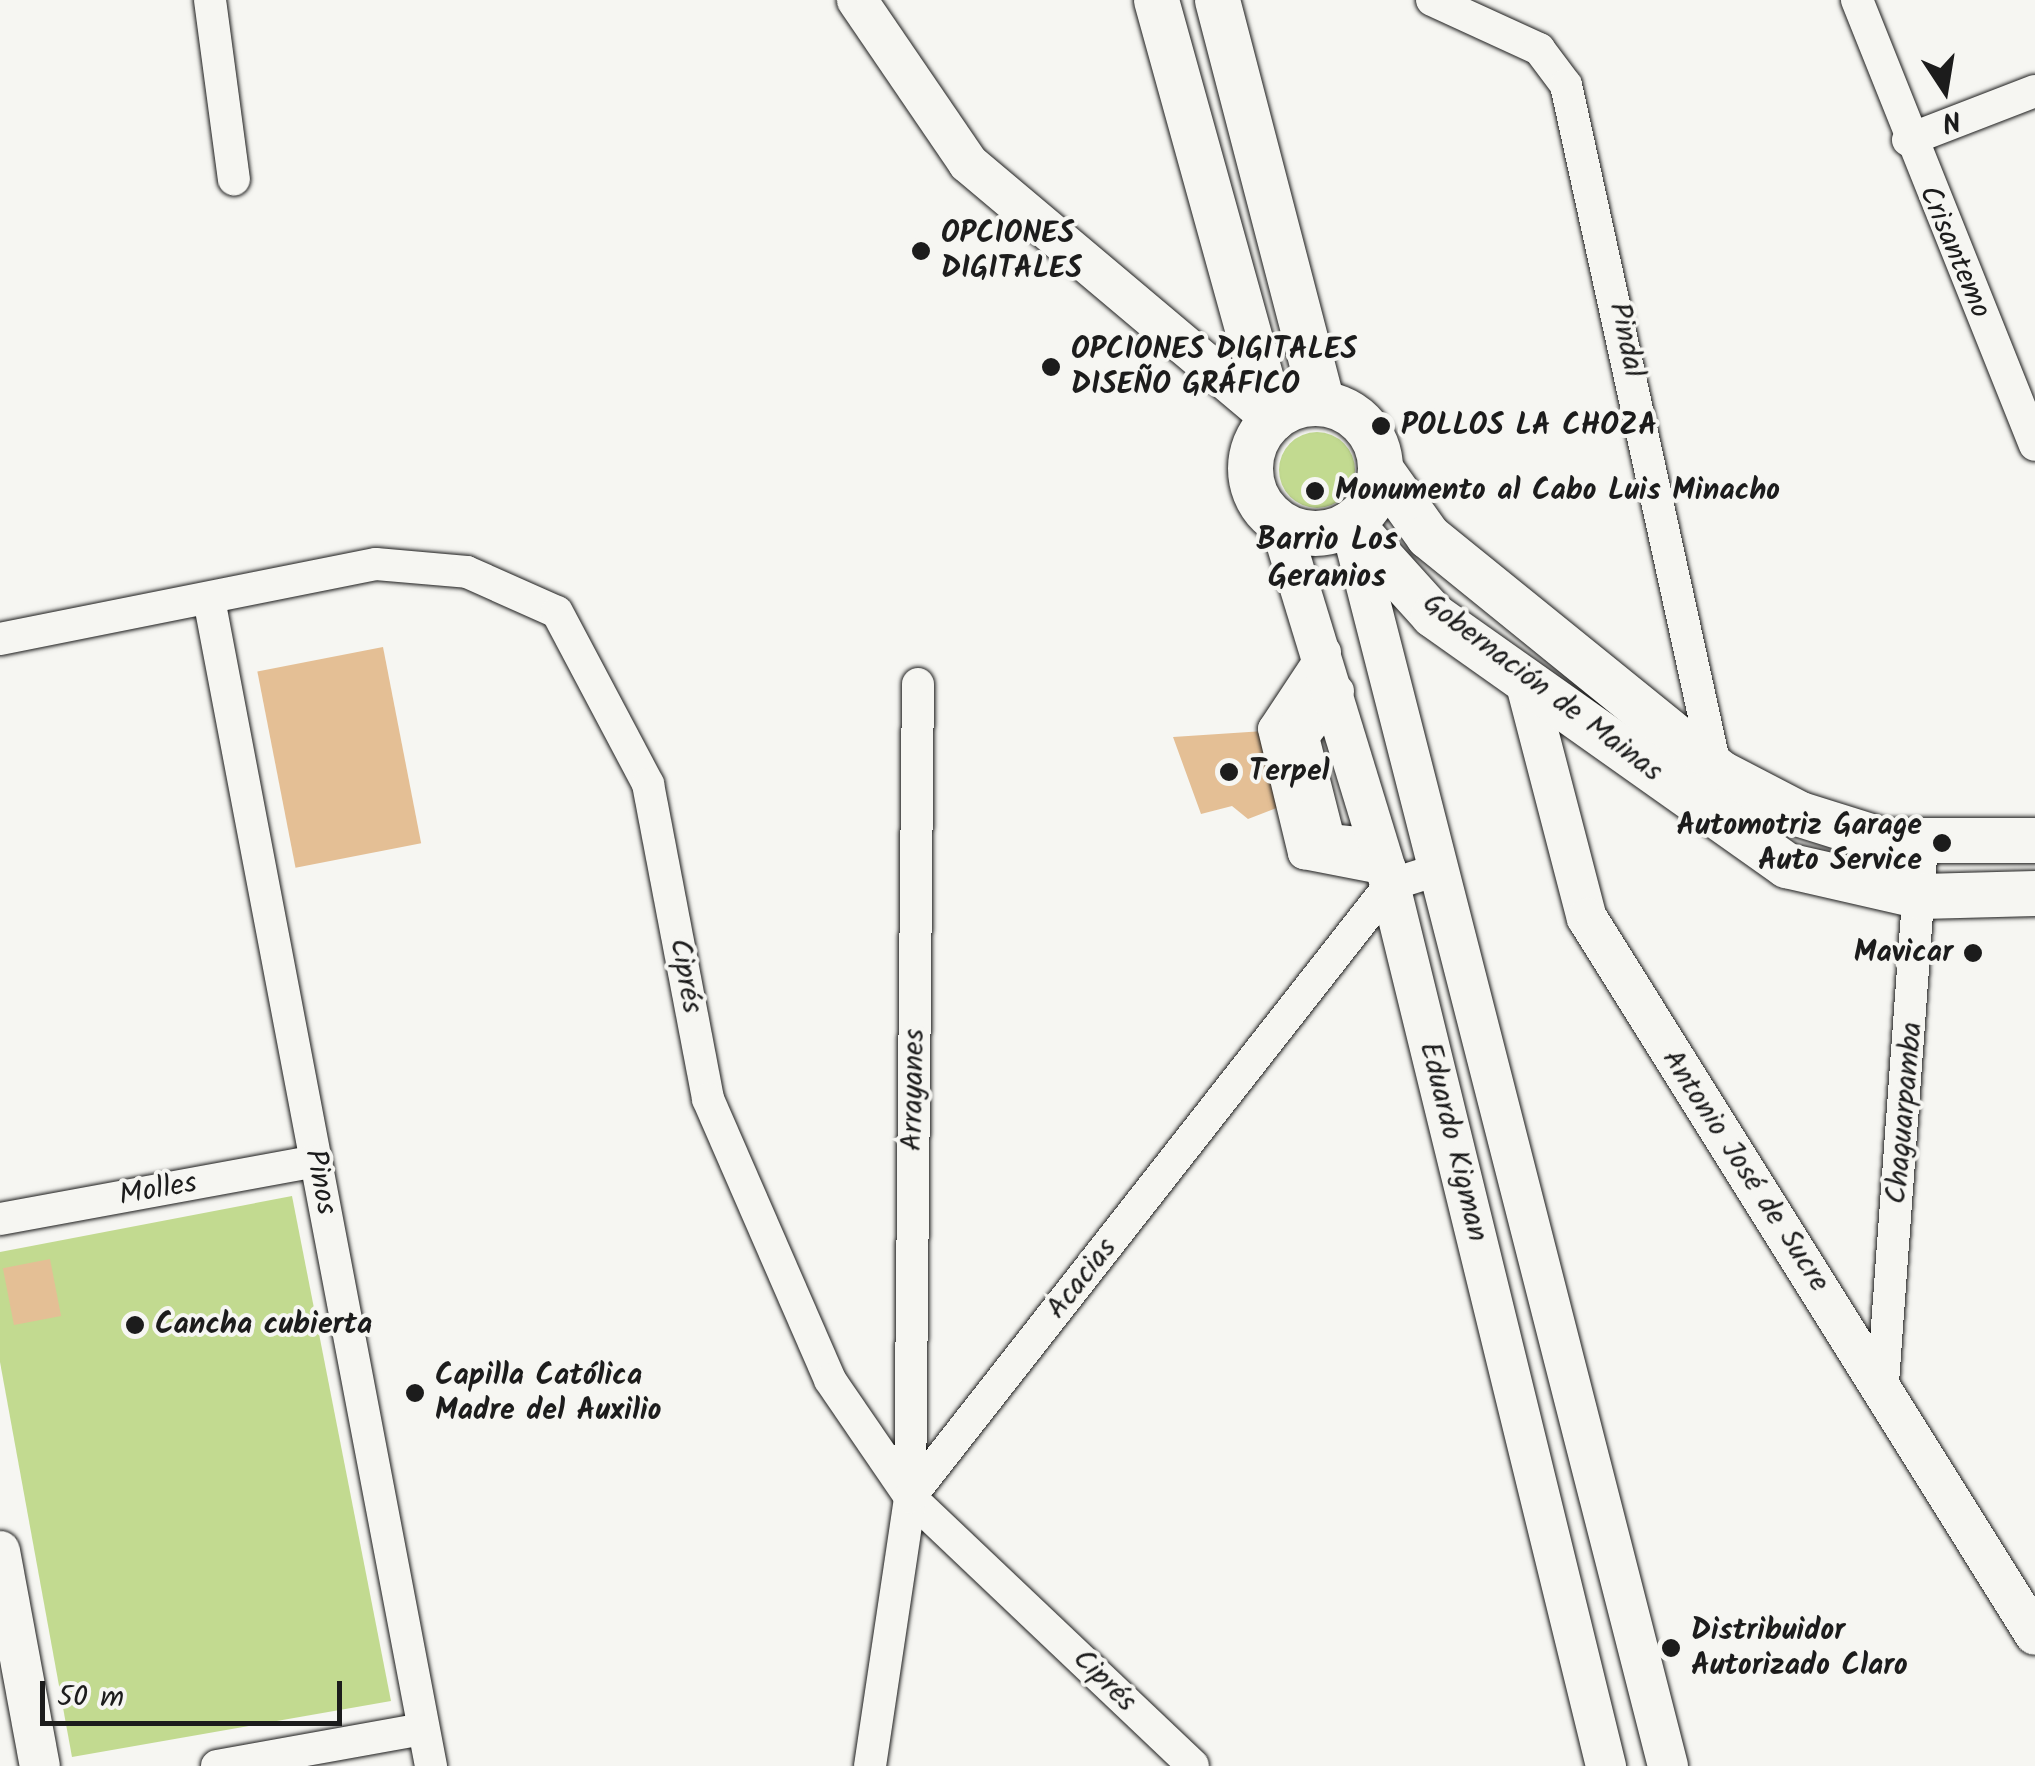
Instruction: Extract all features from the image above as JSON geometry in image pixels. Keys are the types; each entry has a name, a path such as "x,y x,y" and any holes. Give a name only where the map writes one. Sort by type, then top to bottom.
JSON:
{"main road":[{"path":"1272,419 1322,403 1365,426 1380,470 1370,504 1350,523 1308,533 1280,523 1258,500 1250,470 1272,419 1160,15 1219,9 1322,403"},
{"name":"Gobernación de Mainas","path":"1380,470 1428,536 1716,793 1786,865 1921,896 2035,894"},
{"name":"Gobernación de Mainas","path":"1350,523 1433,615 1524,677 1716,793 1922,845 2035,840"}],"street":[{"path":"210,0 234,179"},
{"path":"857,0 968,163 1272,419"},
{"name":"Pindal","path":"1432,0 1540,48 1566,86 1716,793"},
{"name":"Crisantemo","path":"1857,0 1908,140 2035,446"},
{"path":"1908,140 2035,91"},
{"name":"Eduardo Kigman","path":"1280,523 1338,690 1385,867 1606,1766"},
{"name":"Eduardo Kigman","path":"1350,523 1668,1766"},
{"name":"Ciprés","path":"0,638 376,564 467,572 557,612 648,784 708,1099 830,1380 910,1497 1193,1766"},
{"name":"Pinos","path":"209,599 431,1766"},
{"path":"1325,652 1274,729 1304,853 1385,867 1437,870"},
{"name":"Antonio José de Sucre","path":"1524,677 1586,918 1883,1382 2035,1635"},
{"name":"Arrayanes","path":"910,1497 918,684"},
{"name":"Chaguarpamba","path":"1883,1382 1922,845"},
{"name":"Acacias","path":"870,1766 910,1497 1385,867"},
{"name":"Molles","path":"0,1219 316,1161"},
{"path":"0,1550 40,1766"},
{"path":"216,1766 423,1729"}],"green space":[{"path":"1317,432 1344,443 1355,470 1344,497 1317,508 1290,497 1279,470 1290,443"},
{"path":"292,1196 391,1701 72,1757 0,1362 0,1252"}],"building":[{"path":"383,647 421,843 296,868 257,671"},
{"name":"Terpel","path":"1264,731 1279,807 1248,819 1232,806 1201,814 1173,737"},
{"path":"50,1259 61,1316 14,1325 3,1268"}],"place":[{"name":"OPCIONES DIGITALES","path":"921,251"},
{"name":"OPCIONES DIGITALES DISEÑO GRÁFICO","path":"1051,367"},
{"name":"POLLOS LA CHOZA","path":"1381,426"},
{"name":"Monumento al Cabo Luis Minacho","path":"1315,491"},
{"name":"Terpel","path":"1229,772"},
{"name":"Automotriz Garage Auto Service","path":"1942,843"},
{"name":"Mavicar","path":"1973,953"},
{"name":"Cancha cubierta","path":"135,1325"},
{"name":"Capilla Católica Madre del Auxilio","path":"415,1393"},
{"name":"Distribuidor Autorizado Claro","path":"1671,1648"}],"district":[{"name":"Barrio Los Geranios","path":"1327,560"}]}
